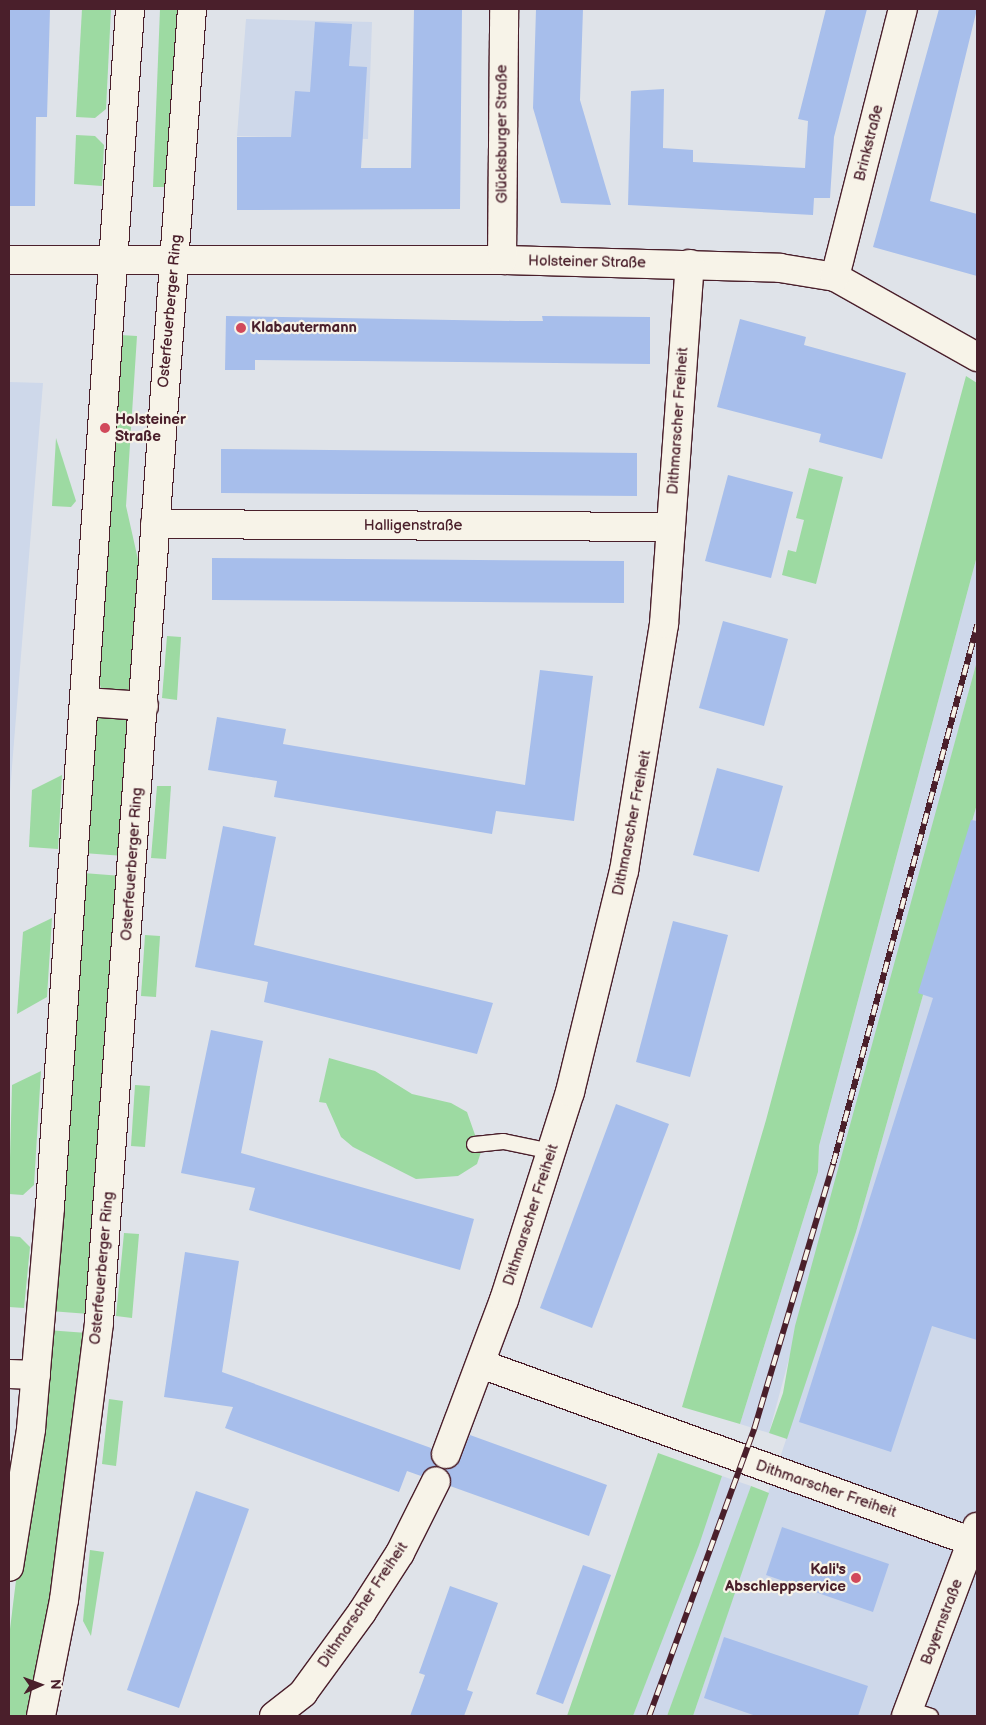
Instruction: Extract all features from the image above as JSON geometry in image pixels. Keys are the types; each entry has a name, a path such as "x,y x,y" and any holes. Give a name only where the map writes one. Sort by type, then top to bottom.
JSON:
{"street":[{"path":"9,1567 36,1375 85,702 130,9"},
{"name":"Osterfeuerberger Ring","path":"41,1716 66,1591 99,1322 192,9"},
{"name":"Glücksburger Straße","path":"502,260 504,9"},
{"name":"Brinkstraße","path":"835,277 903,9"},
{"path":"9,260 114,260"},
{"name":"Holsteiner Straße","path":"114,260 502,260 780,268 835,277 977,358"},
{"name":"Dithmarscher Freiheit","path":"446,1454 481,1364 570,1092 624,871 652,719 671,527 690,264"},
{"name":"Halligenstraße","path":"155,524 671,527"},
{"path":"85,702 144,706"},
{"name":"Dithmarscher Freiheit","path":"481,1364 975,1534"},
{"path":"9,1374 36,1375"},
{"name":"Dithmarscher Freiheit","path":"274,1716 303,1693 362,1612 400,1554 436,1481"},
{"name":"Bayernstraße","path":"915,1714 975,1534"}],"lane":[{"path":"474,1144 503,1141 551,1151"}],"shaded area":[{"path":"246,19 372,22 368,139 237,136"},
{"path":"9,382 43,383 9,804"},
{"path":"977,556 977,661 769,1433 740,1424 818,1172 819,1146"},
{"path":"977,804 977,1716 693,1716 856,1232"},
{"path":"722,1476 751,1486 719,1583 667,1716 633,1716"}],"green space":[{"path":"82,9 111,9 106,109 95,118 76,117"},
{"path":"160,9 179,9 169,187 153,187"},
{"path":"76,135 95,136 104,145 102,186 74,184"},
{"path":"120,335 137,336 126,506 139,564 132,691 124,696 103,693 97,677"},
{"path":"966,376 977,383 977,556 819,1146 818,1172 740,1424 682,1407 766,1120"},
{"path":"56,438 76,501 71,507 52,506"},
{"path":"809,468 843,477 816,584 782,575 788,550 796,552 804,520 796,518"},
{"path":"167,636 181,637 177,700 162,698"},
{"path":"977,661 977,804 856,1232 787,1439 769,1433 783,1393 795,1326"},
{"path":"94,716 134,719 124,856 83,853"},
{"path":"62,775 58,849 29,847 32,790"},
{"path":"157,786 171,786 166,859 151,858"},
{"path":"83,873 122,876 89,1314 50,1311"},
{"path":"52,918 47,997 17,1014 23,932"},
{"path":"145,935 160,936 156,997 141,996"},
{"path":"329,1058 375,1071 412,1094 451,1103 467,1112 481,1152 477,1164 458,1176 416,1179 353,1147 341,1137 326,1103 319,1102"},
{"path":"41,1071 34,1185 23,1195 9,1194 12,1085"},
{"path":"135,1085 150,1086 145,1147 131,1146"},
{"path":"124,1233 139,1234 132,1318 116,1316"},
{"path":"9,1236 20,1237 30,1247 24,1308 9,1307"},
{"path":"47,1330 87,1333 71,1485 30,1716 9,1716 9,1637"},
{"path":"109,1399 123,1401 116,1466 102,1464"},
{"path":"658,1453 722,1476 699,1545 633,1716 567,1716"},
{"path":"751,1486 769,1493 693,1716 667,1716"},
{"path":"90,1550 104,1552 91,1636 83,1621"}],"building":[{"path":"9,9 50,9 47,117 36,117 35,206 9,206"},
{"path":"414,9 462,9 460,209 237,210 237,137 291,137 295,91 310,92 315,22 352,24 349,66 367,67 361,168 411,168"},
{"path":"536,9 583,9 580,100 611,205 561,203 533,108"},
{"path":"826,9 867,9 834,137 830,198 814,198 813,215 628,205 631,91 664,89 663,148 693,150 693,162 805,168 808,121 798,119"},
{"path":"939,9 977,9 930,201 977,214 977,276 873,247"},
{"path":"226,316 516,321 543,321 542,316 650,317 650,364 255,360 255,370 225,370"},
{"path":"740,319 806,337 804,345 906,373 882,459 819,442 821,434 717,407"},
{"path":"221,449 637,453 637,496 221,493"},
{"path":"728,475 793,492 771,578 705,561"},
{"path":"212,558 624,561 624,603 212,600"},
{"path":"723,621 788,639 764,726 699,708"},
{"path":"540,670 593,676 574,821 496,811 492,834 274,797 277,781 208,770 217,717 286,729 283,744 525,785"},
{"path":"717,768 783,786 759,872 693,855"},
{"path":"971,820 977,821 977,1340 932,1326 891,1452 799,1422 933,998 918,993"},
{"path":"223,826 276,837 254,945 493,1003 477,1054 264,1002 268,982 195,967"},
{"path":"673,921 728,935 690,1077 636,1062"},
{"path":"211,1030 263,1041 241,1153 474,1219 460,1270 249,1210 255,1188 181,1173"},
{"path":"616,1104 669,1124 592,1328 540,1308"},
{"path":"185,1252 239,1261 222,1372 431,1448 436,1466 421,1476 407,1471 399,1492 225,1428 233,1407 164,1397"},
{"path":"470,1435 607,1485 589,1536 450,1486 446,1469 456,1466"},
{"path":"196,1491 249,1509 179,1708 127,1690"},
{"path":"782,1527 889,1564 873,1612 766,1575"},
{"path":"583,1565 611,1575 563,1704 536,1694"},
{"path":"450,1586 498,1603 467,1690 473,1692 464,1716 410,1716 425,1675 419,1673"},
{"path":"724,1637 868,1686 858,1716 756,1716 704,1698"}],"railway":[{"path":"649,1716 754,1429 833,1164 977,625"}],"place":[{"name":"Klabautermann","path":"241,328"},
{"name":"Holsteiner Straße","path":"105,428"},
{"name":"Kali's Abschleppservice","path":"856,1578"}]}
